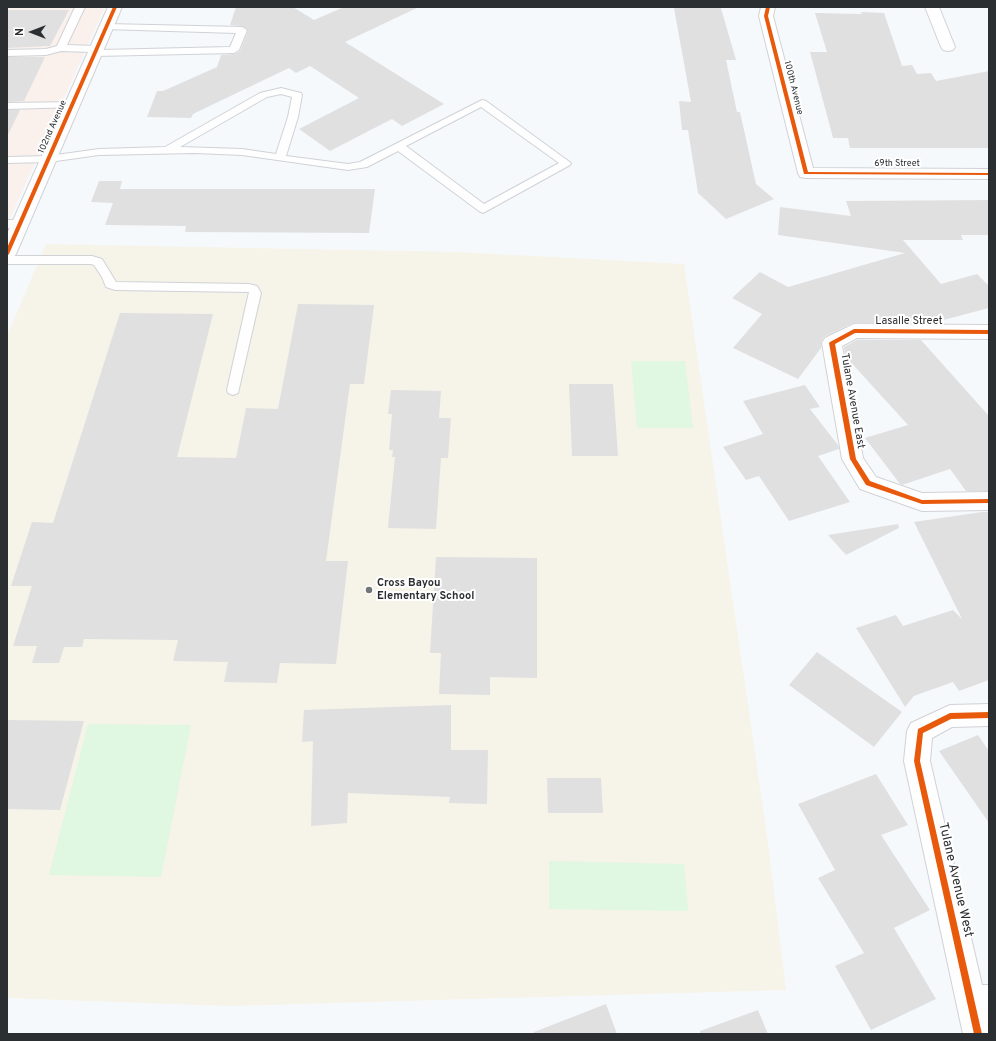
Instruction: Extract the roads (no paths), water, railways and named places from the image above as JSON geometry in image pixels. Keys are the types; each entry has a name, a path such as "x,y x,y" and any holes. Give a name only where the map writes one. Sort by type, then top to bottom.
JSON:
{"street":[{"name":"102nd Avenue","path":"8,251 13,224 49,160 115,7"},
{"name":"100th Avenue","path":"768,7 766,16 806,173"},
{"path":"932,7 948,47"},
{"name":"69th Street","path":"806,173 989,174"},
{"name":"Lasalle Street","path":"832,343 854,332 989,332"},
{"name":"Tulane Avenue East","path":"832,343 853,460 868,483 922,502 989,501"},
{"name":"Tulane Avenue West","path":"978,1034 980,1000 917,760 920,731 950,716 989,715"}],"lane":[{"path":"61,48 80,7"},
{"path":"7,52 46,52 61,48 96,51 234,50 242,30 107,27"},
{"path":"166,151 264,95 281,91 297,95 293,117 280,158"},
{"path":"7,160 49,160 99,152 195,150 242,152 348,167 363,165 399,146 482,103 566,163 483,209 399,146"},
{"path":"7,106 73,105"},
{"path":"8,251 92,260 98,262 108,277 110,284 115,286 253,289 255,293 233,390"}],"place":[{"name":"Cross Bayou Elementary School","path":"369,590"}]}
